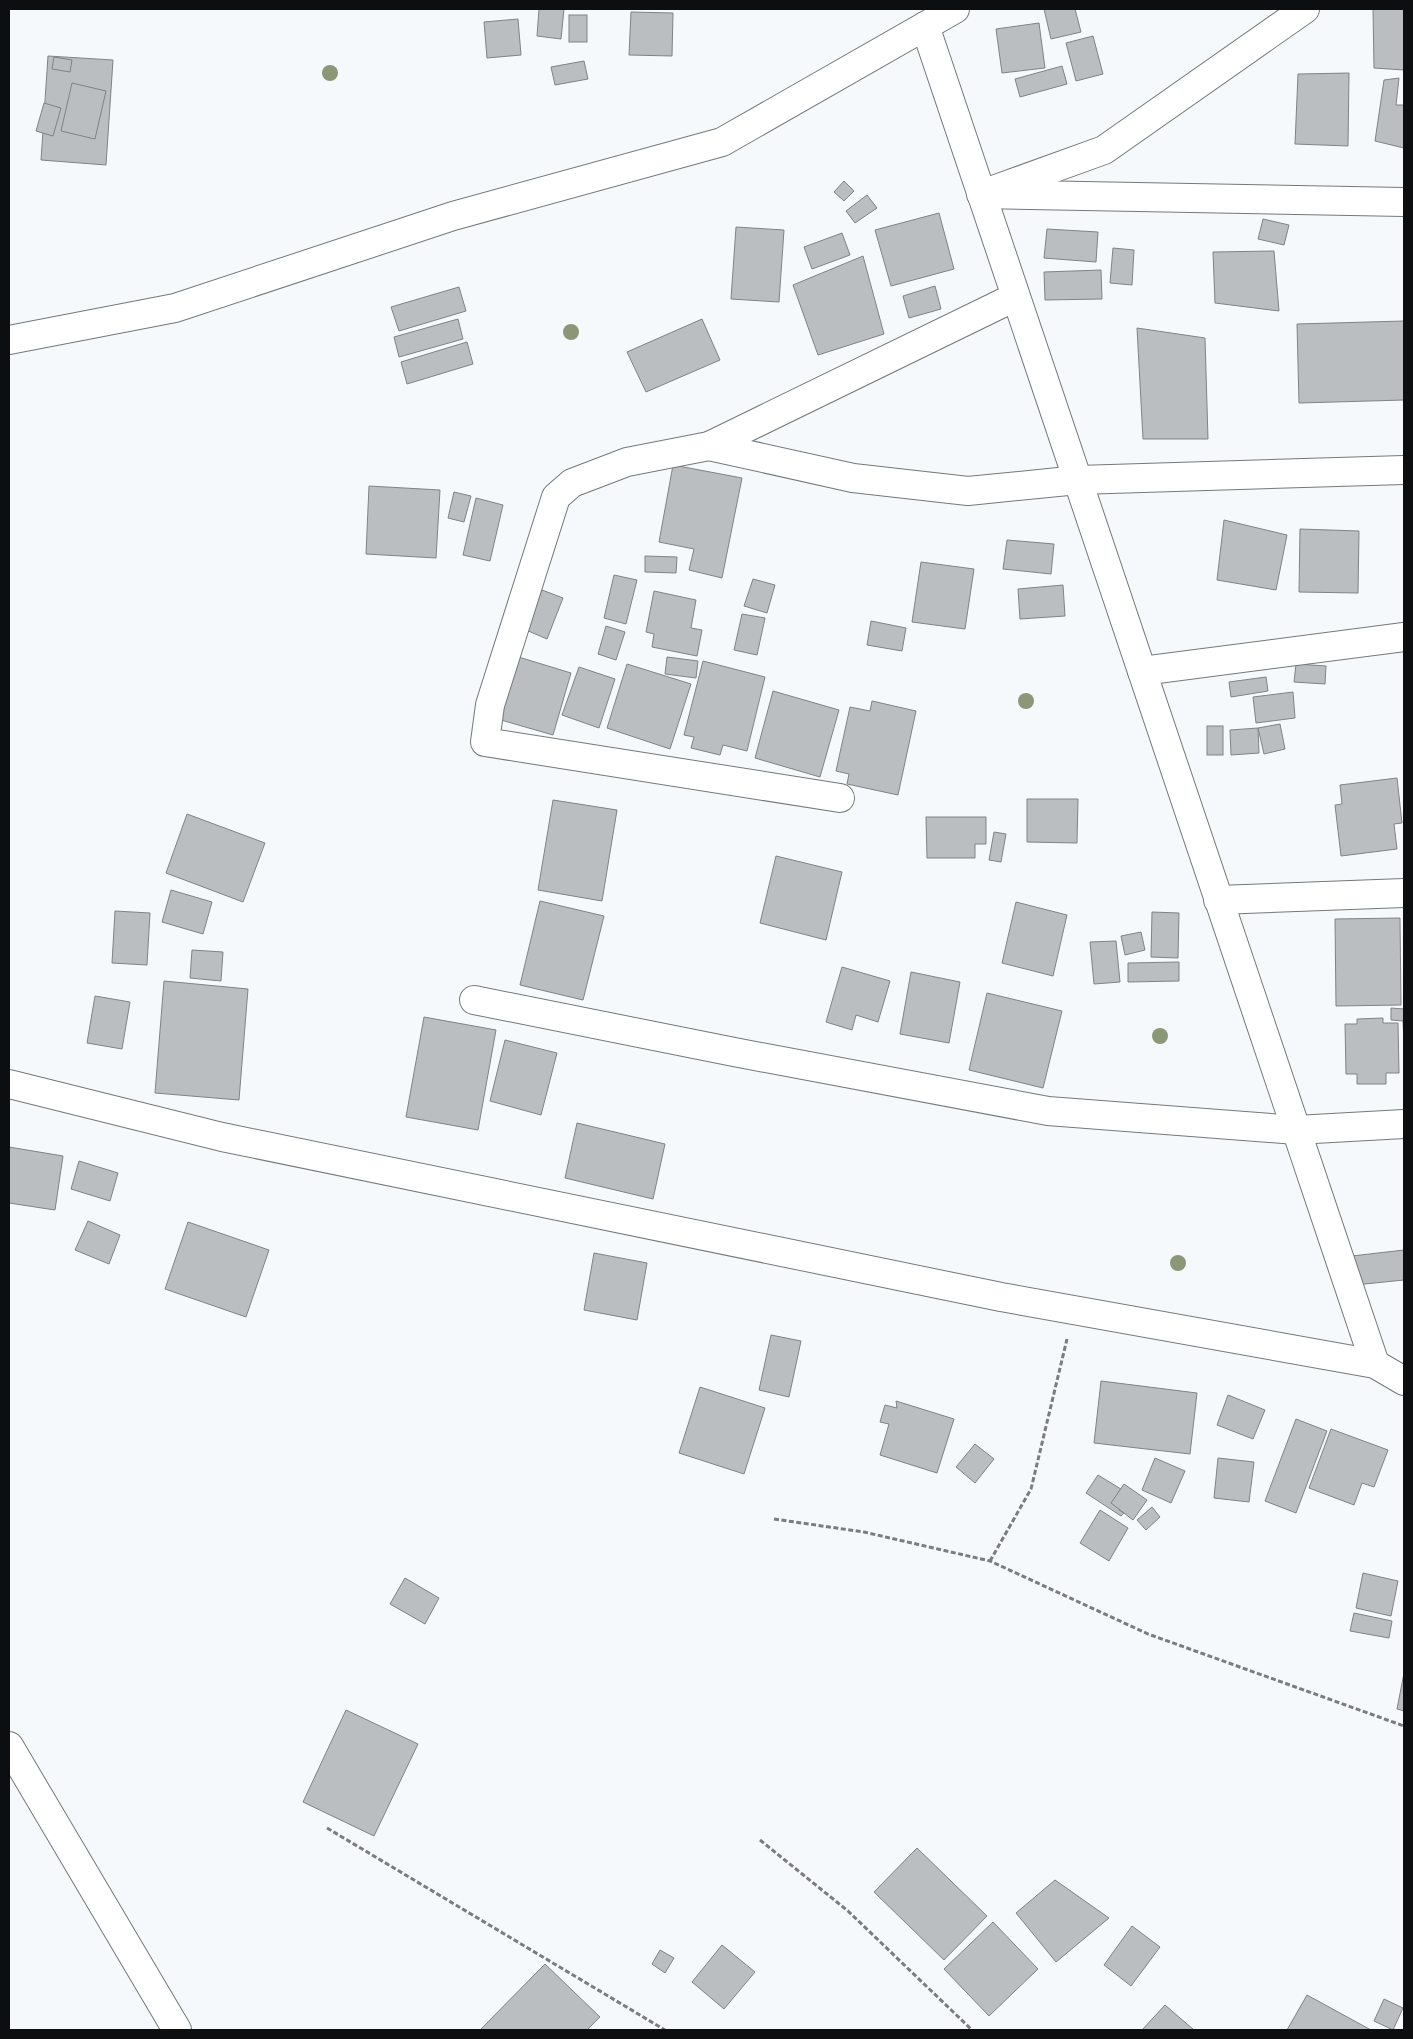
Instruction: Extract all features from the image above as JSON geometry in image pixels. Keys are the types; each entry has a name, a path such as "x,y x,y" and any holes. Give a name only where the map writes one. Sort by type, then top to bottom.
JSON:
{"street":[{"path":"9,340 175,308 453,216 722,142 955,9"},
{"path":"981,194 1104,150 1305,9"},
{"path":"924,26 1375,1364"},
{"path":"981,194 1404,202"},
{"path":"840,798 485,742 490,705 556,497 572,482 627,462 709,446 1016,297"},
{"path":"709,446 853,478 968,491 1078,480 1404,470"},
{"path":"1142,671 1404,638"},
{"path":"1218,900 1404,894"},
{"path":"474,1000 734,1052 1048,1111 1296,1130 1404,1124"},
{"path":"9,1084 222,1137 1000,1297 1375,1364 1404,1381"},
{"path":"9,1746 177,2030"}],"path":[{"path":"990,1561 1031,1489 1074,1310"},
{"path":"774,1519 864,1532 990,1561 1148,1634 1404,1726"},
{"path":"327,1828 665,2030"},
{"path":"760,1840 848,1911 972,2030"}],"building":[{"path":"539,9 564,9 561,39 537,36"},
{"path":"1044,9 1075,9 1081,32 1051,39"},
{"path":"1373,9 1404,9 1404,70 1374,68"},
{"path":"631,12 673,13 672,56 629,55"},
{"path":"569,15 587,15 587,42 569,42"},
{"path":"518,19 521,55 487,58 484,22"},
{"path":"1039,23 1045,68 1002,73 996,29"},
{"path":"1093,36 1103,74 1076,81 1066,43"},
{"path":"48,56 113,60 106,165 41,160"},
{"path":"54,57 72,60 70,72 52,69"},
{"path":"584,61 588,79 555,85 551,67"},
{"path":"1062,66 1067,84 1020,97 1015,79"},
{"path":"1349,73 1348,146 1295,144 1298,74"},
{"path":"1399,78 1396,105 1404,105 1404,148 1375,141 1384,80"},
{"path":"72,83 106,91 95,139 61,131"},
{"path":"44,103 61,108 53,136 36,131"},
{"path":"844,181 854,191 844,201 834,192"},
{"path":"867,195 877,208 855,223 846,211"},
{"path":"939,213 954,269 891,286 875,230"},
{"path":"1263,219 1289,225 1284,245 1258,239"},
{"path":"736,227 784,230 779,302 731,299"},
{"path":"1047,229 1098,232 1096,262 1044,258"},
{"path":"842,233 850,255 812,269 804,247"},
{"path":"1113,248 1134,250 1132,285 1110,283"},
{"path":"1274,251 1279,311 1215,303 1213,252"},
{"path":"863,256 884,334 818,355 793,285"},
{"path":"1101,270 1102,299 1045,300 1044,272"},
{"path":"935,286 941,309 909,318 903,296"},
{"path":"459,287 466,311 399,331 391,307"},
{"path":"458,319 463,339 399,357 394,337"},
{"path":"702,319 720,360 646,392 627,352"},
{"path":"1404,321 1404,400 1299,403 1297,324"},
{"path":"1137,328 1205,338 1208,439 1143,439"},
{"path":"467,342 473,364 407,384 401,362"},
{"path":"673,465 742,478 722,578 689,570 694,549 659,542"},
{"path":"369,486 440,490 436,558 366,554"},
{"path":"454,492 471,496 464,522 448,518"},
{"path":"476,498 503,505 490,561 463,555"},
{"path":"1224,520 1287,535 1276,590 1217,580"},
{"path":"1300,529 1359,531 1358,593 1299,592"},
{"path":"1007,540 1054,544 1051,574 1003,569"},
{"path":"645,556 677,557 676,573 645,572"},
{"path":"921,562 974,569 965,629 912,622"},
{"path":"614,575 637,580 626,624 604,618"},
{"path":"753,579 775,585 767,613 744,606"},
{"path":"1063,585 1065,616 1020,619 1018,589"},
{"path":"542,590 563,598 547,639 526,630"},
{"path":"654,591 696,600 691,628 702,630 697,656 652,647 654,634 646,632"},
{"path":"742,614 765,618 757,655 734,650"},
{"path":"871,621 906,628 902,651 867,645"},
{"path":"606,626 625,632 616,660 598,654"},
{"path":"512,655 571,673 553,735 494,718"},
{"path":"667,657 698,661 696,678 665,674"},
{"path":"703,661 765,677 747,751 723,745 720,755 691,748 694,737 684,735"},
{"path":"627,664 691,684 670,749 607,728"},
{"path":"1296,664 1326,666 1325,684 1294,682"},
{"path":"579,667 615,679 599,728 562,715"},
{"path":"1266,677 1268,691 1231,697 1229,682"},
{"path":"773,691 839,710 820,777 755,758"},
{"path":"1293,692 1295,718 1256,723 1253,697"},
{"path":"872,701 916,711 898,795 847,784 849,774 836,771 850,707 870,711"},
{"path":"1280,724 1285,749 1264,754 1258,728"},
{"path":"1207,726 1223,726 1223,755 1207,755"},
{"path":"1258,728 1259,753 1231,755 1230,730"},
{"path":"1397,778 1402,823 1394,824 1397,849 1341,856 1335,805 1342,804 1340,785"},
{"path":"1027,799 1078,799 1077,843 1027,842"},
{"path":"553,800 617,810 602,901 538,890"},
{"path":"187,814 265,843 243,902 166,873"},
{"path":"926,817 986,817 986,844 975,844 975,858 927,858"},
{"path":"994,832 1006,834 1001,862 989,860"},
{"path":"776,856 842,872 826,940 760,923"},
{"path":"171,890 212,902 203,934 162,922"},
{"path":"540,901 604,916 583,1000 520,985"},
{"path":"1016,902 1067,915 1053,976 1002,963"},
{"path":"115,911 150,913 147,965 112,963"},
{"path":"1152,912 1179,913 1178,958 1151,957"},
{"path":"1400,918 1401,1005 1336,1006 1335,919"},
{"path":"1141,932 1145,950 1125,955 1121,936"},
{"path":"1116,941 1120,982 1094,984 1090,942"},
{"path":"192,950 223,952 221,981 190,978"},
{"path":"1179,962 1179,981 1128,982 1128,963"},
{"path":"842,967 890,981 878,1022 856,1015 852,1030 826,1022"},
{"path":"911,972 960,982 949,1043 900,1034"},
{"path":"164,981 248,989 239,1100 155,1093"},
{"path":"987,993 1062,1011 1043,1088 969,1070"},
{"path":"95,996 130,1002 122,1049 87,1043"},
{"path":"1391,1008 1404,1009 1404,1043 1403,1021 1391,1020"},
{"path":"424,1017 496,1030 478,1130 406,1117"},
{"path":"1383,1018 1383,1023 1398,1023 1399,1073 1386,1073 1386,1084 1357,1084 1357,1074 1346,1074 1345,1024 1357,1024 1357,1019"},
{"path":"505,1040 557,1053 541,1115 490,1101"},
{"path":"577,1123 665,1144 653,1199 565,1178"},
{"path":"9,1147 63,1156 55,1210 9,1203"},
{"path":"79,1161 118,1173 110,1201 71,1189"},
{"path":"88,1221 120,1235 109,1264 75,1250"},
{"path":"188,1222 269,1250 246,1317 165,1289"},
{"path":"1404,1250 1404,1280 1355,1285 1352,1256"},
{"path":"594,1253 647,1263 637,1320 584,1310"},
{"path":"771,1335 801,1341 789,1397 759,1390"},
{"path":"1101,1381 1197,1393 1190,1454 1094,1443"},
{"path":"700,1387 765,1408 744,1474 679,1453"},
{"path":"1228,1395 1265,1410 1253,1439 1217,1425"},
{"path":"896,1401 954,1419 937,1473 880,1455 889,1424 880,1422 885,1405 897,1408"},
{"path":"1296,1419 1327,1431 1296,1513 1265,1501"},
{"path":"1331,1429 1388,1450 1374,1487 1362,1483 1354,1505 1309,1488"},
{"path":"975,1444 994,1459 975,1483 956,1467"},
{"path":"1155,1458 1185,1471 1171,1503 1142,1490"},
{"path":"1218,1458 1254,1462 1249,1502 1214,1498"},
{"path":"1098,1475 1129,1494 1119,1510 1124,1513 1121,1516 1086,1493"},
{"path":"1124,1484 1147,1500 1133,1520 1111,1503"},
{"path":"1152,1507 1160,1517 1146,1530 1137,1520"},
{"path":"1100,1510 1128,1528 1109,1561 1080,1543"},
{"path":"1363,1573 1398,1581 1391,1616 1356,1608"},
{"path":"405,1578 439,1598 425,1624 390,1604"},
{"path":"1354,1613 1392,1621 1389,1638 1350,1631"},
{"path":"1404,1673 1404,1711 1397,1709"},
{"path":"346,1710 418,1744 374,1836 303,1802"},
{"path":"917,1848 987,1916 944,1960 874,1892"},
{"path":"1055,1880 1109,1918 1056,1962 1016,1913"},
{"path":"993,1922 1038,1969 989,2016 944,1969"},
{"path":"1132,1926 1160,1947 1131,1986 1104,1965"},
{"path":"722,1945 755,1972 724,2009 692,1982"},
{"path":"660,1950 674,1958 665,1973 652,1964"},
{"path":"545,1964 600,2017 587,2030 480,2030"},
{"path":"1307,1995 1371,2030 1287,2030"},
{"path":"1384,1999 1403,2008 1393,2030 1374,2021"},
{"path":"1165,2005 1194,2030 1142,2030"}]}
